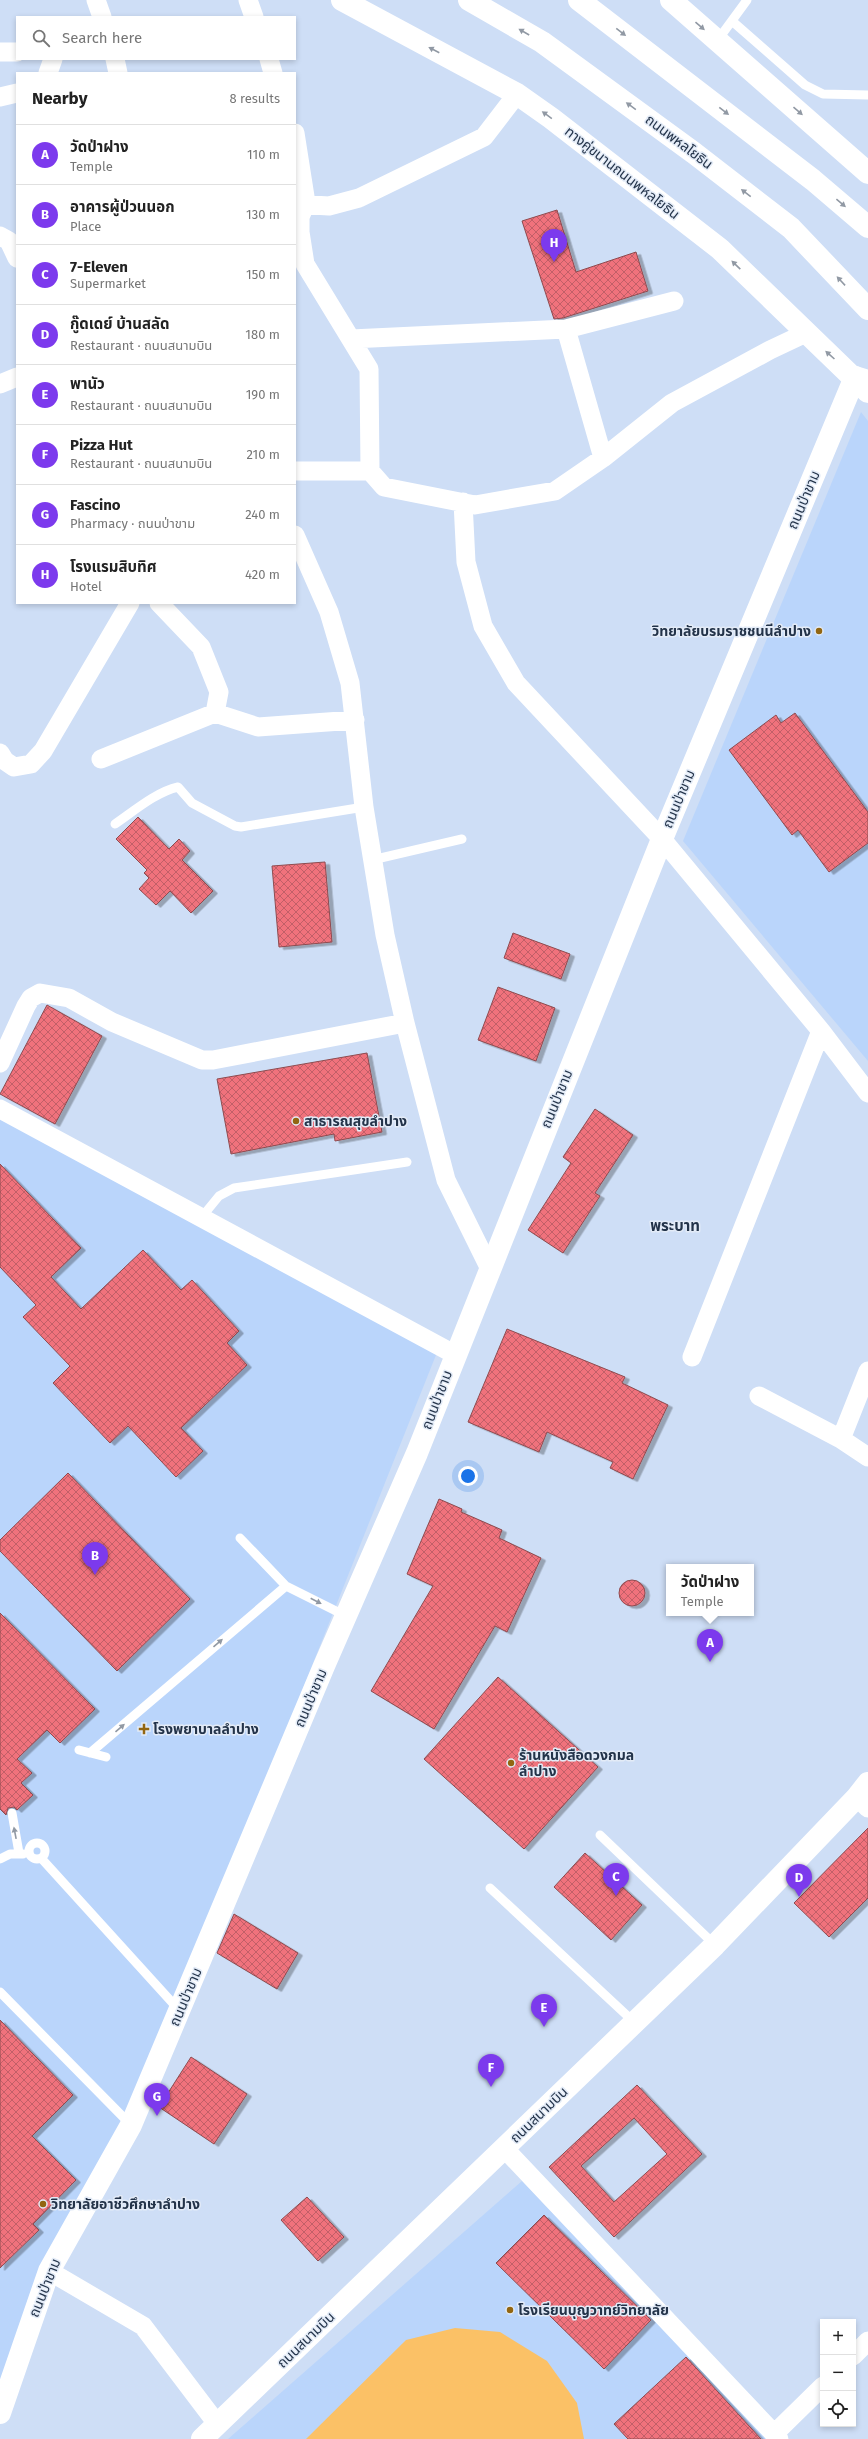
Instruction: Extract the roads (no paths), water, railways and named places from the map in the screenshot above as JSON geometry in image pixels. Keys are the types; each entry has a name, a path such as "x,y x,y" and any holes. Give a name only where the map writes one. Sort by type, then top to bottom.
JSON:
{"main road":[{"name":"ทางคู่ขนานถนนพหลโยธิน","path":"342,0 517,94 720,249 806,333 864,384"},
{"name":"ถนนพหลโยธิน","path":"469,0 542,42 694,152 791,228 868,309"},
{"path":"579,0 813,180 868,227"},
{"path":"671,0 868,173"},
{"name":"ถนนป่าขาม","path":"0,2413 49,2271 131,2125 346,1616 417,1453 454,1354 662,839 864,384"},
{"name":"ถนนสนามบิน","path":"210,2432 714,1945 864,1796"}],"street":[{"path":"248,0 254,16"},
{"path":"0,52 16,52"},
{"path":"48,72 53,60"},
{"path":"115,60 118,72"},
{"path":"268,60 273,72"},
{"path":"0,97 16,93"},
{"path":"301,203 329,206 359,198 484,137 517,94"},
{"path":"296,145 301,203 300,232 306,264 369,369 370,472 384,487 475,505 555,491 603,458 672,403 770,350 806,333"},
{"path":"0,236 9,241 16,256"},
{"path":"351,339 566,329 674,301"},
{"path":"566,329 603,458"},
{"path":"0,384 16,378"},
{"path":"296,471 370,472"},
{"path":"463,502 466,562 483,626 490,641 516,683 662,839 821,1031 868,1093"},
{"path":"296,537 332,619 350,683 364,807 385,935 405,1023 446,1180 452,1197 489,1268"},
{"path":"0,753 5,760 14,767 32,764 42,751 129,604"},
{"path":"160,604 201,647 219,692 216,713"},
{"path":"100,759 216,713 258,727 355,720"},
{"path":"0,1063 26,1006 31,998 40,993 69,998 112,1022 202,1060 213,1060 405,1023"},
{"path":"692,1357 821,1031"},
{"path":"0,1109 454,1354"},
{"path":"841,1439 868,1371"},
{"path":"759,1396 841,1439 868,1457"},
{"path":"504,2148 776,2437 820,2389"},
{"path":"49,2271 142,2326 210,2432"},
{"path":"854,2355 868,2341"}],"lane":[{"path":"718,41 747,0"},
{"path":"732,21 805,85 823,94 868,95"},
{"path":"115,824 145,804 171,789 178,787 192,803 235,826 241,827 364,807"},
{"path":"372,860 462,839"},
{"path":"201,1218 219,1196 234,1188 407,1162"},
{"path":"240,1538 286,1586 346,1616"},
{"path":"90,1753 286,1586"},
{"path":"79,1750 106,1757"},
{"path":"12,1813 19,1853"},
{"path":"600,1834 714,1945"},
{"path":"30,1856 28,1853 31,1844 39,1842 44,1848 45,1853 41,1858"},
{"path":"0,1859 19,1853 41,1858 180,2011"},
{"path":"490,1888 634,2022"},
{"path":"0,1992 131,2125"}],"place":[{"name":"โรงแรมสิบทิศ","path":"554,262"},
{"name":"วิทยาลัยบรมราชชนนีลำปาง","path":"819,631"},
{"name":"สาธารณสุขลำปาง","path":"296,1121"},
{"name":"อาคารผู้ป่วนนอก","path":"95,1575"},
{"name":"วัดป่าฝาง","path":"710,1662"},
{"name":"โรงพยาบาลลำปาง","path":"144,1729"},
{"name":"ร้านหนังสือดวงกมล ลำปาง","path":"511,1763"},
{"name":"7-Eleven","path":"616,1896"},
{"name":"กู๊ดเดย์ บ้านสลัด","path":"799,1897"},
{"name":"พานัว","path":"544,2027"},
{"name":"Pizza Hut","path":"491,2087"},
{"name":"Fascino","path":"157,2116"},
{"name":"วิทยาลัยอาชีวศึกษาลำปาง","path":"43,2204"},
{"name":"โรงเรียนบุญวาทย์วิทยาลัย","path":"510,2310"}],"district":[{"name":"พระบาท","path":"675,1226"}]}
